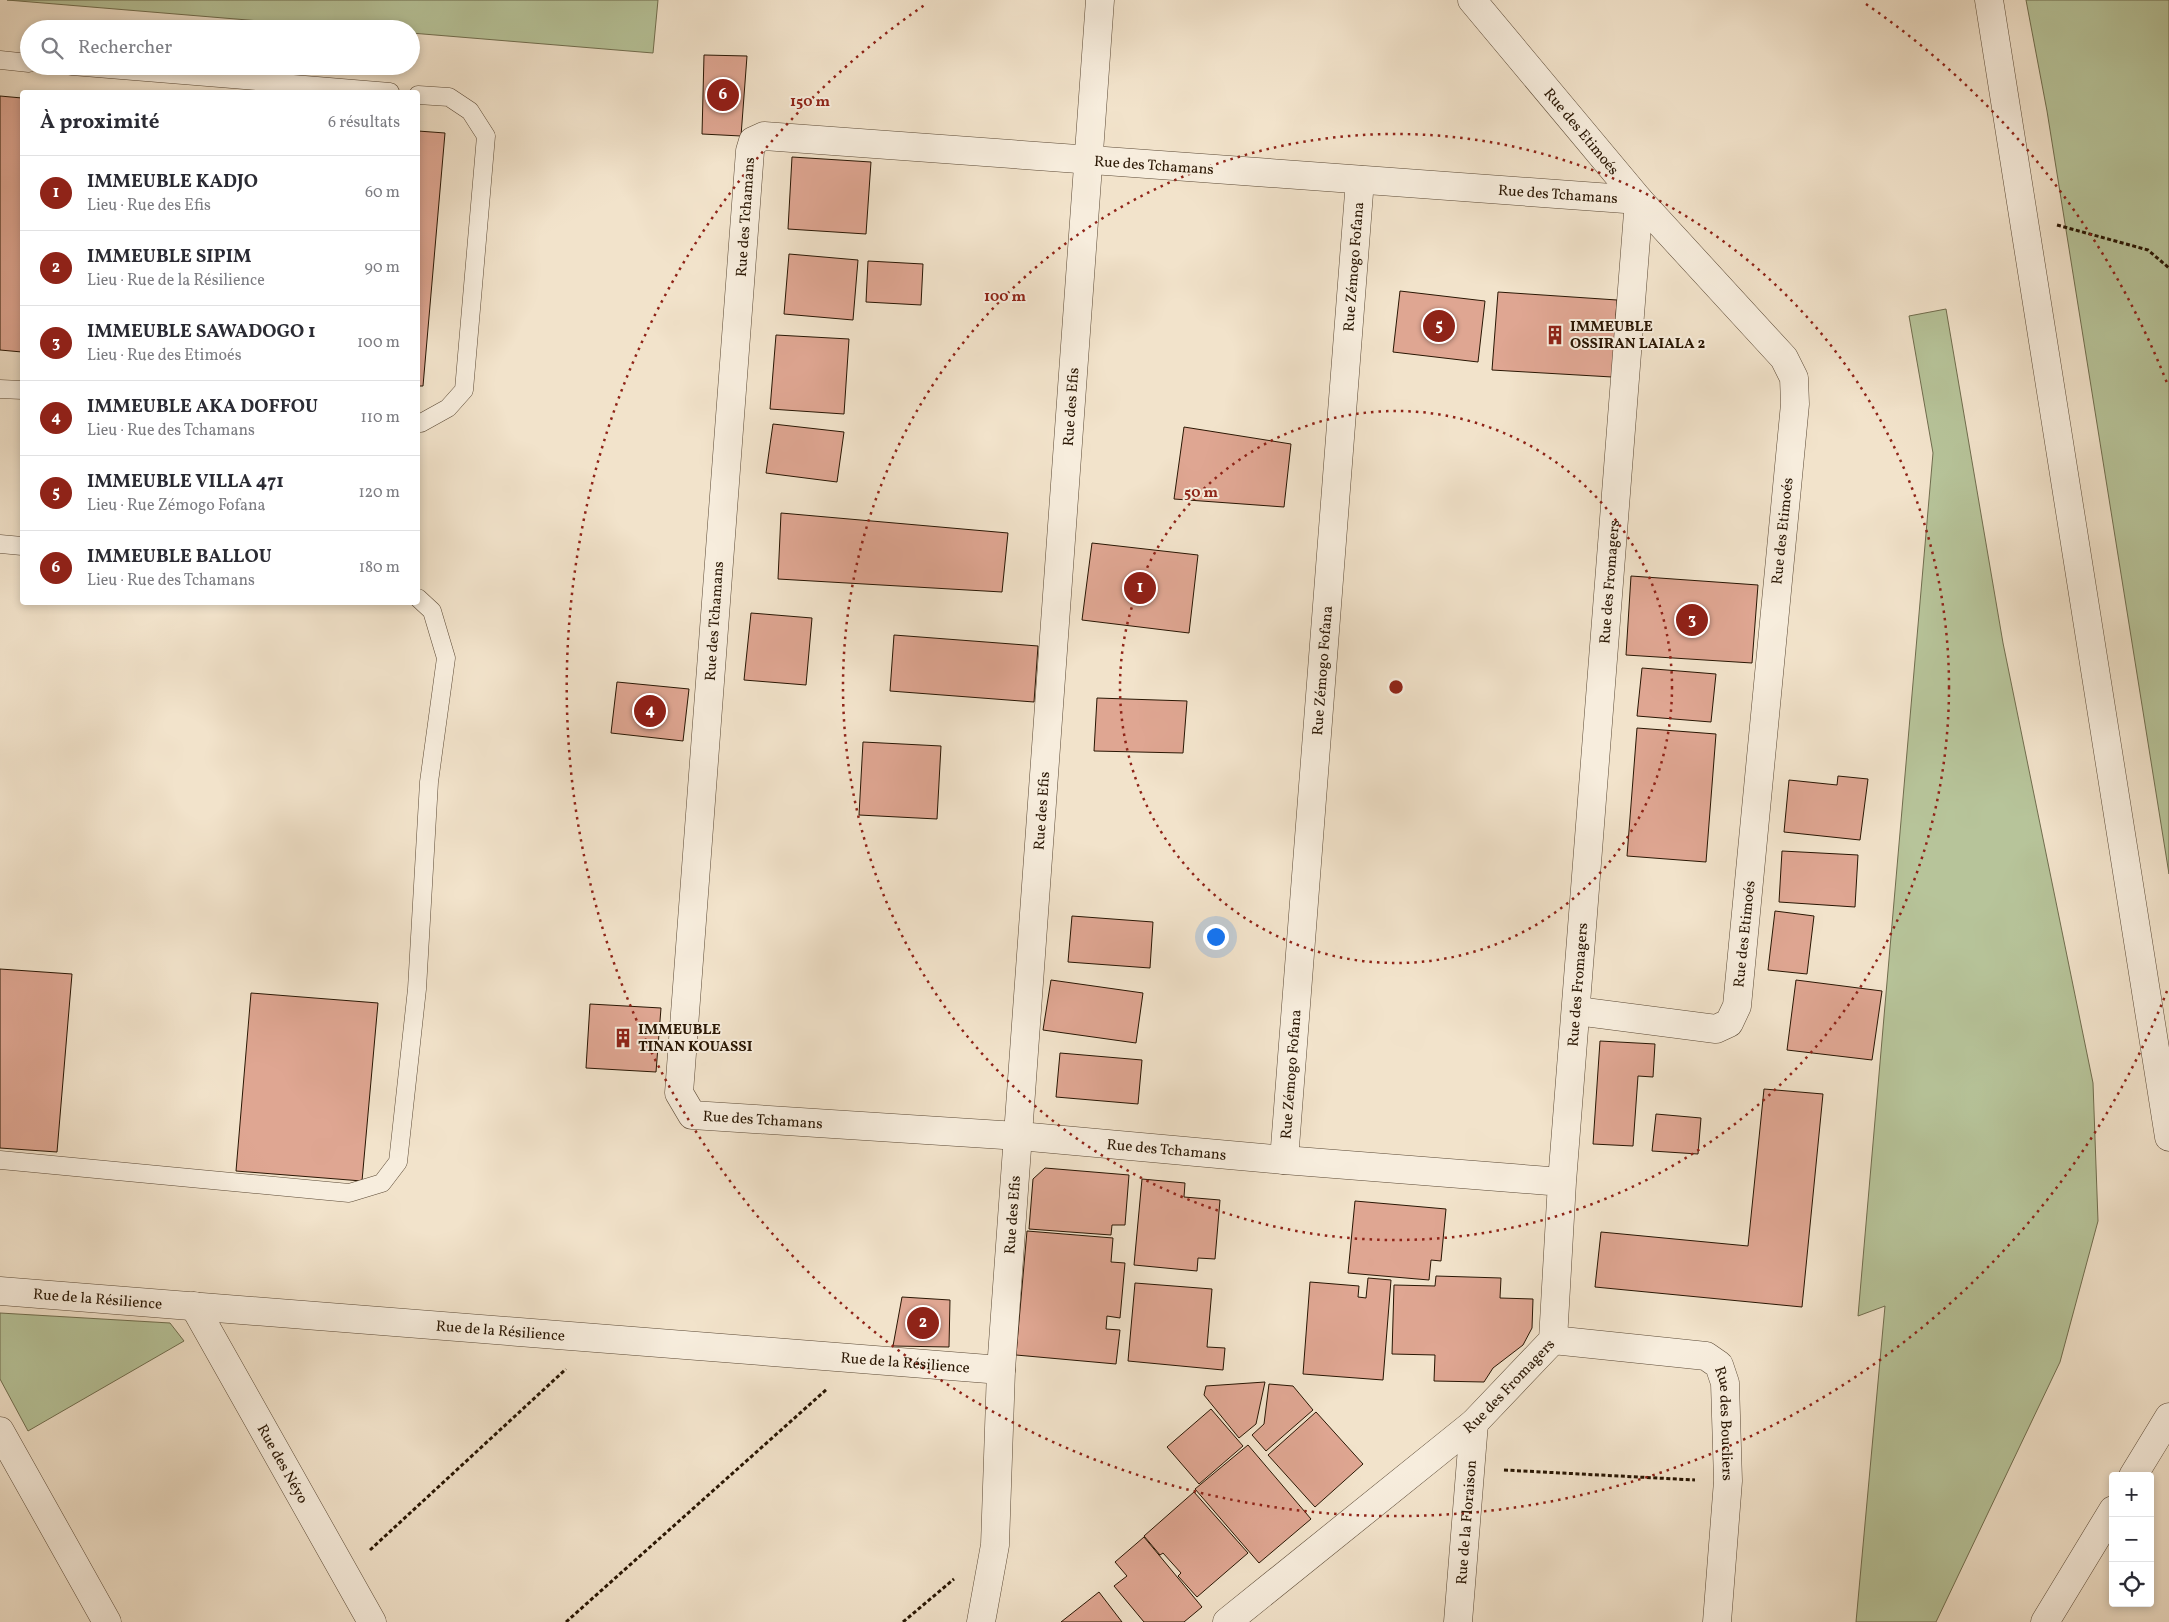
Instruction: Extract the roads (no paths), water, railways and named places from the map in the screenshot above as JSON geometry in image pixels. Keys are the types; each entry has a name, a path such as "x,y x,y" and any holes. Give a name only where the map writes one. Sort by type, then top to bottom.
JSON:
{"street":[{"name":"Rue des Efis","path":"981,1622 995,1545 1001,1370 1100,0"},
{"name":"Rue des Etimoés","path":"1472,0 1639,200 1784,358 1794,378 1795,404 1737,1006 1729,1023 1716,1029 1577,1011"},
{"path":"1989,0 2169,1136"},
{"name":"Rue des Tchamans","path":"1562,1182 1284,1160 1019,1136 692,1115 679,1094 750,151 753,141 764,136 1639,200"},
{"name":"Rue Zémogo Fofana","path":"1284,1160 1360,180"},
{"name":"Rue des Fromagers","path":"1227,1622 1474,1423 1552,1340 1562,1182 1577,1011 1639,200"},
{"name":"Rue de la Résilience","path":"0,1291 1001,1370"},
{"name":"Rue des Néyo","path":"194,1306 372,1622"},
{"name":"Rue des Boucliers","path":"1552,1340 1706,1356 1719,1365 1725,1383 1728,1481 1717,1622"},
{"path":"2136,1472 2169,1417"},
{"name":"Rue de la Floraison","path":"1458,1622 1474,1423"},
{"path":"0,1431 107,1622"},
{"path":"2045,1622 2109,1517"}],"lane":[{"path":"0,60 20,62"},
{"path":"182,75 366,90"},
{"path":"420,95 449,97 470,111 486,136 464,390 448,408 420,423"},
{"path":"0,389 20,390"},
{"path":"0,544 20,546"},
{"path":"0,1160 349,1193 382,1184 398,1162 417,989 429,782 446,658 432,611 420,600"}],"place":[{"name":"IMMEUBLE BALLOU","path":"723,95"},
{"name":"IMMEUBLE VILLA 471","path":"1439,326"},
{"name":"IMMEUBLE OSSIRAN LAIALA 2","path":"1555,335"},
{"name":"IMMEUBLE KADJO","path":"1140,588"},
{"name":"IMMEUBLE SAWADOGO 1","path":"1692,620"},
{"name":"IMMEUBLE AKA DOFFOU","path":"650,711"},
{"name":"IMMEUBLE TINAN KOUASSI","path":"623,1038"},
{"name":"IMMEUBLE SIPIM","path":"923,1323"}]}
